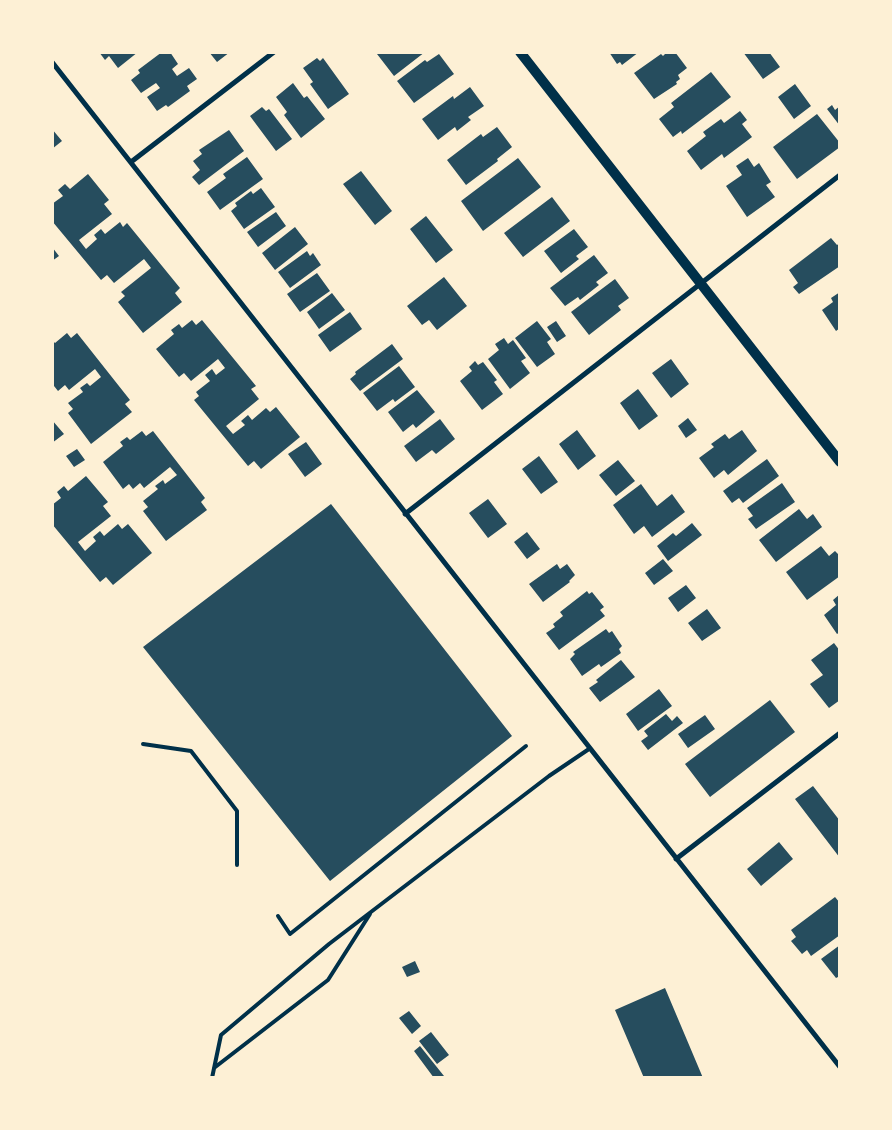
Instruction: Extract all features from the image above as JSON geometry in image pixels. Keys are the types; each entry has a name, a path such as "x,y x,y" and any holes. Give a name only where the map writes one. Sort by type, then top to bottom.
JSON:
{"main road":[{"path":"520,52 840,462"}],"street":[{"path":"131,162 274,52"},
{"path":"52,62 840,1067"},
{"path":"405,514 840,174"},
{"path":"676,859 840,732"}],"lane":[{"path":"143,744 191,751 237,811 237,865"},
{"path":"278,916 290,934 526,746"},
{"path":"212,1078 221,1035 329,944 552,774 589,749"},
{"path":"214,1068 328,980 371,912"}],"building":[{"path":"99,52 138,52 118,68 109,56 105,60"},
{"path":"162,52 170,52 178,64 172,69 177,76 189,68 197,79 187,86 190,91 168,107 166,105 157,111 147,97 160,88 156,83 141,93 131,80 140,73 138,70"},
{"path":"209,52 230,52 217,62"},
{"path":"379,52 425,52 394,76 377,54"},
{"path":"609,52 639,52 622,65 620,62 617,64"},
{"path":"667,52 675,52 687,68 678,75 680,79 676,82 677,84 654,99 634,73 661,54 663,56"},
{"path":"743,52 769,52 780,67 763,79"},
{"path":"439,54 454,74 414,103 397,81 425,60 427,62"},
{"path":"317,58 320,61 323,58 349,94 328,109 310,84 313,82 303,68"},
{"path":"711,72 731,97 682,134 681,131 673,137 659,119 674,107 671,103"},
{"path":"293,83 304,98 307,96 325,119 301,138 284,115 287,112 276,97"},
{"path":"795,84 811,106 794,119 778,97"},
{"path":"470,87 484,106 468,117 471,120 457,131 455,127 438,140 422,119 453,96 454,99"},
{"path":"832,105 835,110 840,106 840,126 827,109"},
{"path":"262,107 266,111 269,109 292,139 276,151 250,116"},
{"path":"740,111 747,120 742,124 752,137 724,158 722,154 701,170 687,151 706,136 703,132 721,119 724,123"},
{"path":"817,114 840,143 840,147 797,179 773,147"},
{"path":"497,127 512,147 497,159 498,161 466,185 447,160 481,134 483,137"},
{"path":"52,129 62,141 52,149"},
{"path":"229,130 244,151 199,185 192,177 200,170 193,161 202,154 199,150"},
{"path":"247,157 263,179 220,210 207,192 226,178 223,174"},
{"path":"518,158 541,187 483,231 461,201"},
{"path":"748,158 754,167 759,163 771,182 766,185 775,197 747,217 726,186 742,175 736,166"},
{"path":"361,171 392,211 375,225 343,184"},
{"path":"88,174 109,200 104,204 112,214 79,240 86,249 97,239 94,235 101,229 105,234 120,222 123,227 127,223 180,288 175,293 182,302 143,333 118,302 125,296 121,292 151,268 144,259 114,283 107,275 101,280 52,221 52,204 63,196 58,190 65,184 70,189"},
{"path":"261,188 275,207 244,229 231,211 237,206 235,203 251,191 253,194"},
{"path":"552,197 570,221 523,257 504,233"},
{"path":"276,212 286,226 258,247 247,232"},
{"path":"426,216 453,250 436,263 410,229"},
{"path":"295,227 308,244 275,270 262,253"},
{"path":"574,229 588,247 576,256 579,259 561,273 544,251"},
{"path":"831,238 837,245 840,243 840,266 799,294 793,287 798,283 789,270"},
{"path":"52,247 59,256 52,261"},
{"path":"307,251 310,256 313,253 321,265 290,288 278,272"},
{"path":"594,255 608,273 596,282 599,285 580,300 578,297 565,306 550,288"},
{"path":"317,273 330,291 300,312 287,294"},
{"path":"444,277 467,306 437,330 429,320 422,325 407,306"},
{"path":"615,279 629,298 618,306 621,310 589,335 571,312"},
{"path":"840,292 840,328 836,331 822,310 833,302 831,298"},
{"path":"332,293 345,310 319,329 307,312"},
{"path":"350,312 362,329 330,352 318,335"},
{"path":"192,320 196,325 202,320 256,386 251,389 259,399 226,426 233,434 245,425 241,421 248,415 252,420 266,408 270,412 276,407 300,437 261,469 254,461 248,466 194,400 199,396 196,392 210,381 205,375 212,369 216,375 225,368 218,359 191,381 184,373 179,377 156,349 174,334 171,330 179,324 182,328"},
{"path":"537,321 551,339 547,342 555,354 537,367 515,338"},
{"path":"556,321 566,336 557,342 547,327"},
{"path":"67,333 71,338 77,333 130,400 125,404 132,412 91,444 68,413 73,409 68,403 83,392 80,388 87,383 90,386 101,377 95,369 69,390 65,385 58,391 54,386 52,388 52,340 55,343"},
{"path":"504,338 508,344 513,340 526,358 521,361 530,373 510,389 488,359 499,350 495,344"},
{"path":"392,344 403,359 360,391 350,379 356,374 355,372"},
{"path":"671,359 689,384 671,398 652,373"},
{"path":"475,361 478,365 483,362 497,380 494,382 503,394 482,410 460,381 472,371 469,367"},
{"path":"399,366 415,387 395,402 393,399 377,411 363,393"},
{"path":"638,389 658,416 639,430 620,403"},
{"path":"417,390 435,412 416,428 413,424 403,432 388,412"},
{"path":"688,418 697,430 686,438 678,426"},
{"path":"440,419 455,439 436,454 432,450 416,462 404,446"},
{"path":"52,420 64,434 52,443"},
{"path":"577,430 596,456 578,470 559,444"},
{"path":"742,430 757,451 728,475 724,470 714,478 699,458 714,447 711,444 725,434 729,439"},
{"path":"142,431 146,436 153,431 205,498 201,502 207,510 166,541 143,511 148,507 143,501 158,489 155,486 163,480 165,484 177,475 170,467 144,488 140,483 133,489 129,484 123,489 103,462 123,446 120,442 127,437 130,440"},
{"path":"306,442 322,464 305,477 288,454"},
{"path":"77,449 85,460 74,467 66,456"},
{"path":"539,456 558,482 541,494 522,469"},
{"path":"767,459 779,476 743,503 739,498 732,503 723,491"},
{"path":"618,460 635,481 616,496 599,475"},
{"path":"86,476 108,502 103,506 111,516 78,542 85,551 96,541 93,537 100,531 104,536 118,524 122,529 128,524 152,553 113,585 106,577 100,582 52,524 52,505 61,498 57,492 64,486 68,491"},
{"path":"782,483 795,502 756,529 748,519 753,516 747,508"},
{"path":"641,484 657,506 672,494 685,512 652,537 644,526 634,534 613,505"},
{"path":"488,499 507,524 488,538 469,513"},
{"path":"331,504 512,736 330,881 143,647"},
{"path":"799,509 807,519 813,514 822,527 776,562 759,540"},
{"path":"692,523 702,535 668,561 657,546 673,533 676,536"},
{"path":"527,532 540,549 527,559 514,542"},
{"path":"821,546 829,556 835,551 840,556 840,576 807,600 786,572"},
{"path":"663,559 673,571 654,585 645,573"},
{"path":"557,564 560,569 567,564 575,575 570,582 543,602 529,584"},
{"path":"686,585 696,598 678,612 668,598"},
{"path":"587,591 589,594 592,592 604,607 600,610 605,616 559,650 546,633 555,627 553,624 563,616 560,612"},
{"path":"840,594 840,632 837,634 824,615 836,605 833,600"},
{"path":"707,609 721,628 702,641 688,623"},
{"path":"606,629 609,633 612,631 622,646 619,649 621,653 601,667 599,664 582,676 570,659 575,654 573,652"},
{"path":"834,643 840,651 840,700 829,708 810,684 823,675 811,660"},
{"path":"621,660 635,677 600,702 589,688"},
{"path":"659,689 672,706 638,731 626,714"},
{"path":"770,700 795,732 710,797 685,764"},
{"path":"666,714 672,721 677,716 683,723 648,750 641,741 648,736 644,731"},
{"path":"705,715 715,729 688,748 678,734"},
{"path":"813,786 840,821 840,858 795,799"},
{"path":"779,842 793,859 761,886 747,869"},
{"path":"835,897 840,903 840,935 811,956 807,950 802,954 791,941 796,937 791,930"},
{"path":"840,945 840,976 836,978 821,959"},
{"path":"415,961 420,972 407,977 402,967"},
{"path":"665,988 703,1078 644,1078 615,1010"},
{"path":"409,1011 421,1026 412,1034 399,1018"},
{"path":"431,1032 449,1055 437,1064 419,1041"},
{"path":"420,1046 444,1076 442,1078 434,1078 414,1051"}]}
